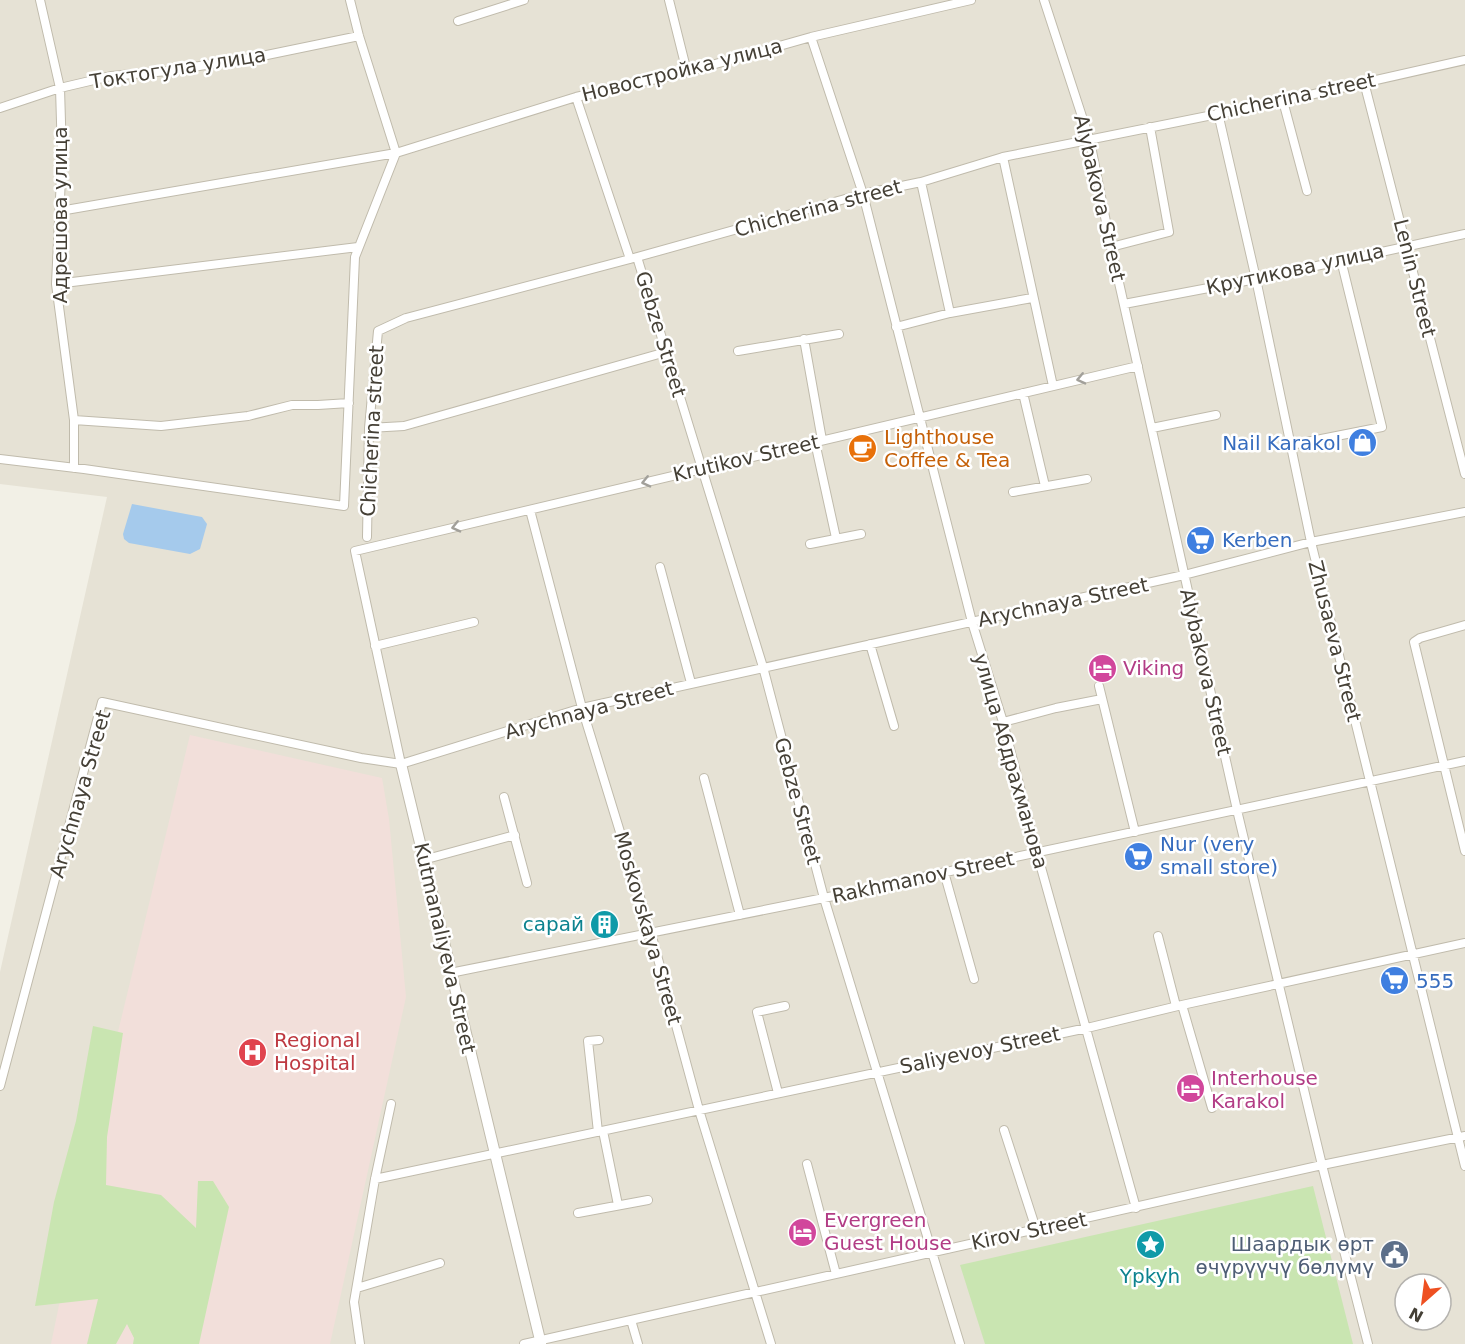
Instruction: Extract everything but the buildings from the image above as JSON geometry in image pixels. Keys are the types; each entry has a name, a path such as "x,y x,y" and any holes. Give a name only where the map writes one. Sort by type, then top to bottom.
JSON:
{"street":[{"name":"Адрешова улица","path":"40,0 60,88 62,156 56,284 75,420 74,468"},
{"path":"0,459 344,506 356,257 396,153 350,0"},
{"path":"458,21 524,0"},
{"path":"669,0 687,72"},
{"name":"Новостройка улица","path":"60,211 396,153 576,97 687,72 811,37 971,0"},
{"name":"Alybakova Street","path":"1044,0 1090,141 1111,247 1237,810 1322,1165 1368,1344"},
{"name":"Токтогула улица","path":"0,108 60,88 111,76 168,71 262,56 359,36"},
{"name":"улица Абдрахманова","path":"811,37 862,194 972,622 1003,722 1136,1208"},
{"name":"Chicherina street","path":"367,537 369,428 378,331 406,318 862,194 921,182 1003,157 1090,141 1465,60"},
{"name":"Lenin Street","path":"1364,82 1465,474"},
{"name":"Gebze Street","path":"576,97 666,352 703,469 763,667 824,898 960,1344"},
{"path":"1283,100 1307,191"},
{"name":"Zhusaeva Street","path":"1218,113 1256,279 1311,542 1412,954 1461,1137 1465,1166"},
{"path":"1111,247 1169,232 1150,128"},
{"path":"1003,157 1053,386"},
{"path":"921,182 950,313"},
{"name":"Крутикова улица","path":"1124,304 1256,279 1465,234"},
{"path":"56,284 358,247"},
{"path":"1291,445 1382,427 1341,260"},
{"path":"896,327 950,313 1032,298"},
{"path":"738,351 839,334"},
{"path":"804,339 836,538"},
{"path":"369,428 414,424 666,352"},
{"name":"Krutikov Street","path":"355,551 1138,366"},
{"path":"1023,393 1045,486"},
{"path":"75,420 161,426 248,416 292,405 349,403"},
{"path":"1152,428 1216,415"},
{"path":"1012,492 1087,479"},
{"name":"Moskovskaya Street","path":"530,510 582,708 651,933 699,1110 771,1344"},
{"name":"Arychnaya Street","path":"0,1086 102,702 361,758 401,764 582,708 1184,575 1311,542 1465,512"},
{"path":"810,544 861,534"},
{"name":"Kutmanaliyeva Street","path":"355,551 423,860 541,1342"},
{"path":"660,567 691,683"},
{"path":"375,646 474,622"},
{"path":"1465,625 1420,638 1414,642 1465,851"},
{"path":"870,644 894,726"},
{"path":"1099,686 1135,832"},
{"path":"1003,722 1102,699"},
{"name":"Rakhmanov Street","path":"450,973 824,898 1465,761"},
{"path":"704,778 740,915"},
{"path":"504,797 527,883"},
{"path":"423,860 514,835"},
{"path":"944,872 974,979"},
{"path":"1158,936 1212,1108"},
{"name":"Saliyevoy Street","path":"375,1179 1087,1028 1179,1005 1465,943"},
{"path":"778,1093 757,1012 785,1006"},
{"path":"599,1040 588,1041 600,1131 618,1205"},
{"path":"360,1344 354,1312 357,1288 375,1179 391,1104"},
{"path":"1004,1130 1036,1229"},
{"name":"Kirov Street","path":"524,1344 1322,1165 1461,1137"},
{"path":"807,1164 836,1274"},
{"path":"578,1213 648,1200"},
{"path":"357,1288 440,1263"},
{"path":"631,1320 638,1344"}],"shaded area":[{"path":"0,0 1465,0 1465,1344 0,1344 0,972 107,497 0,484"},
{"name":"Regional Hospital","path":"190,735 382,778 389,819 406,997 330,1344 51,1344 100,1106"}],"green space":[{"path":"93,1026 123,1033 107,1137 106,1185 161,1195 196,1228 198,1181 213,1181 229,1207 199,1344 133,1344 134,1338 127,1324 116,1344 87,1344 98,1299 35,1306 54,1202 76,1121"},
{"path":"1313,1186 1353,1344 985,1344 960,1265"}],"water":[{"path":"132,504 202,517 207,524 200,549 190,554 129,543 124,539 123,534"}],"place":[{"name":"Nail Karakol","path":"1362,443"},
{"name":"Lighthouse Coffee & Tea","path":"863,449"},
{"name":"Kerben","path":"1201,540"},
{"name":"Viking","path":"1102,668"},
{"name":"Nur (very small store)","path":"1139,856"},
{"name":"сарай","path":"605,924"},
{"name":"555","path":"1395,981"},
{"name":"Regional Hospital","path":"253,1052"},
{"name":"Interhouse Karakol","path":"1190,1089"},
{"name":"Evergreen Guest House","path":"803,1232"},
{"name":"Ypkyh","path":"1150,1245"},
{"name":"Шаардык өрт өчүрүүчү бөлүмү","path":"1395,1255"}]}
